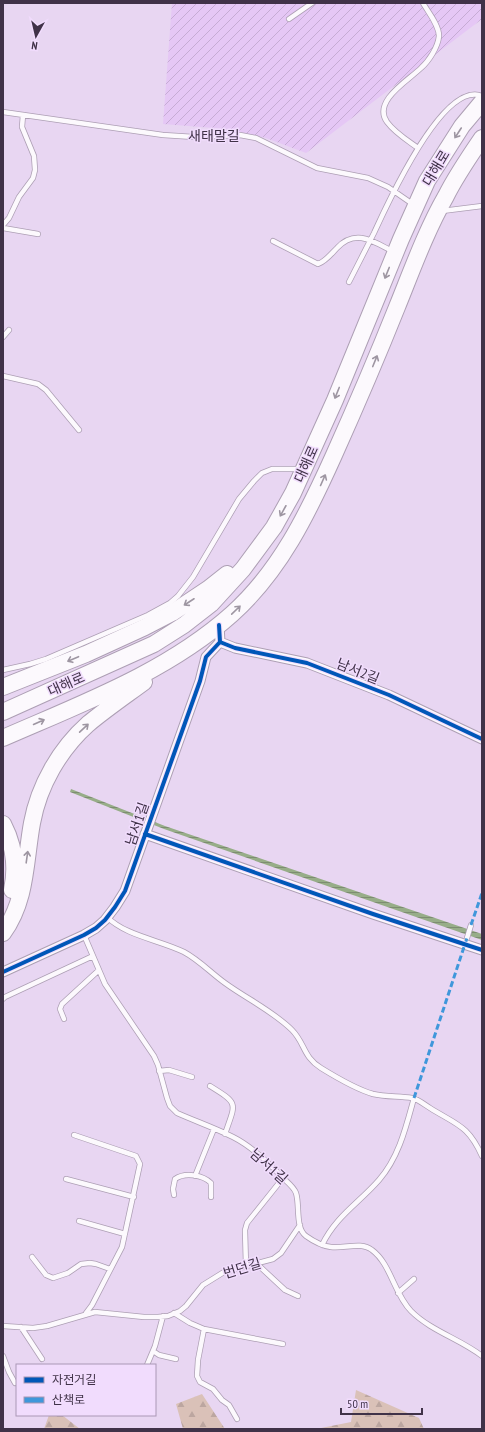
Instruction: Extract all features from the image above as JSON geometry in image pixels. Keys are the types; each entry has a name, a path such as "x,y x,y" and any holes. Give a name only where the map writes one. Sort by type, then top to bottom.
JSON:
{"highway":[{"name":"대해로","path":"3,712 154,644 184,625 211,604 242,569 274,527 293,493 338,392 395,253 427,181 462,126 482,102"},
{"name":"대해로","path":"3,738 132,680 170,660 219,625 263,583 288,547 318,491 355,409 438,212 446,196 482,138"},
{"path":"3,687 86,654 172,613 208,589 262,542"},
{"path":"3,932 11,921 20,901 32,822 39,798 58,759 77,735 89,724 183,651"},
{"path":"3,824 9,834 14,870 11,895 3,914"}],"street":[{"path":"219,625 220,642"},
{"name":"남서2길","path":"220,642 235,648 307,663 389,695 482,739"},
{"name":"남서1길","path":"3,972 84,935 96,928 115,907 125,891 200,681 206,657 220,642"},
{"path":"146,832 243,869 482,950"}],"lane":[{"path":"289,19 312,3"},
{"path":"418,148 399,134 386,121 384,113 385,103 390,94 423,67 431,56 438,41 439,35 437,28 422,3"},
{"path":"348,282 394,191 418,148 444,112 462,97 476,93 482,96"},
{"name":"새태말길","path":"3,112 163,135 194,137 240,135 256,138 317,168 368,178 388,187 415,206"},
{"path":"23,115 22,127 34,156 35,170 33,178 19,197 3,226 38,234"},
{"path":"438,212 482,206"},
{"path":"273,241 318,264 324,262 340,244 350,238 359,237 370,240 395,253"},
{"path":"3,337 9,330"},
{"path":"3,376 38,384 46,390 79,430"},
{"path":"3,670 46,659 148,615 170,603 193,578 239,499 254,481 262,473 272,469 303,469"},
{"path":"107,917 119,927 170,946 192,957 225,983 291,1029 300,1040 306,1055 312,1062 321,1068 371,1093 384,1096 414,1098 464,1128 476,1144 482,1156"},
{"path":"466,938 471,925"},
{"name":"남서1길","path":"84,935 111,995 154,1056 170,1106 177,1113 234,1138 269,1163 296,1193 300,1225"},
{"path":"3,999 5,996 93,956"},
{"path":"64,1019 60,1009 62,1004 99,970"},
{"path":"159,1071 169,1070 192,1077"},
{"path":"210,1086 230,1098 233,1104 225,1134"},
{"path":"322,1245 334,1224 375,1184 392,1163 404,1134 414,1098"},
{"path":"195,1176 214,1129"},
{"path":"74,1135 136,1156 140,1164 122,1247 86,1314"},
{"path":"174,1195 173,1189 175,1179 183,1176 195,1176 207,1179 211,1183 211,1197"},
{"path":"246,1266 246,1223 283,1178"},
{"path":"66,1179 134,1197"},
{"path":"79,1221 125,1234"},
{"path":"300,1225 305,1236 322,1245 332,1247 363,1246 373,1250 393,1279 398,1293 411,1311 450,1338 482,1356"},
{"name":"번던길","path":"3,1326 21,1328 46,1326 95,1312 144,1317 163,1316 180,1311 210,1279 224,1272 273,1259 281,1253 300,1225"},
{"path":"32,1257 46,1275 53,1278 68,1273 81,1264 96,1264 110,1270"},
{"path":"257,1264 285,1290 298,1296"},
{"path":"398,1293 414,1279"},
{"path":"174,1313 190,1323 204,1329 283,1344"},
{"path":"147,1364 153,1351 163,1316"},
{"path":"21,1328 42,1359"},
{"path":"204,1329 198,1360 197,1376 200,1382 213,1389 222,1400 229,1405 237,1419"},
{"path":"153,1351 159,1355 176,1359"},
{"path":"3,1356 15,1383"}],"shaded area":[{"path":"172,3 482,3 482,19 306,153 266,138 226,129 163,124"},
{"path":"71,789 165,826 482,934 482,940 164,829 70,792"}],"green space":[{"path":"356,1390 419,1418 424,1429 316,1429 351,1422"},
{"path":"202,1394 225,1429 183,1429 176,1404"},
{"path":"49,1416 63,1416 80,1429 44,1429"}],"marked path":[{"path":"471,925 482,893"},
{"path":"414,1098 467,938"}],"cycle path":[{"path":"3,972 96,928 105,920 125,891 200,681 206,657 220,642 219,625"},
{"path":"220,642 235,648 307,663 389,695 482,739"},
{"path":"145,834 373,914 482,950"}]}
